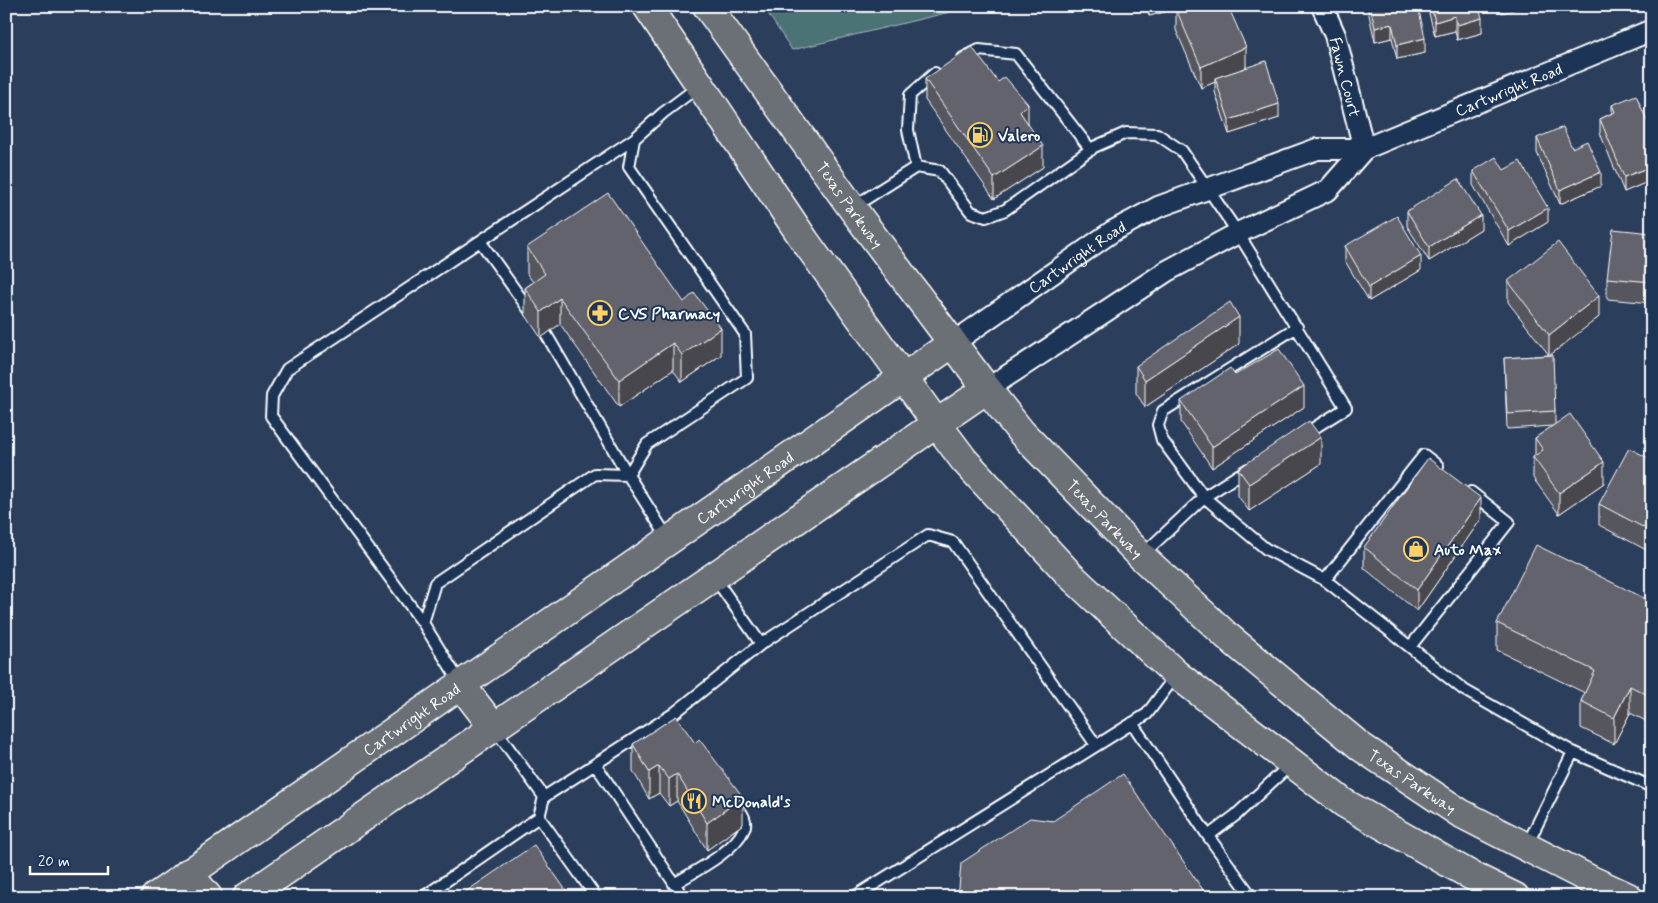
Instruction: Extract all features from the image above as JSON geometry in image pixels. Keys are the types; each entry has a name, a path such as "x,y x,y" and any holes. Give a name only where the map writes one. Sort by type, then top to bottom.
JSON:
{"main road":[{"path":"647,6 699,86 936,424 964,460 1070,575 1176,674 1291,764 1344,802 1472,876 1515,897"},
{"name":"Texas Parkway","path":"707,6 852,208 987,389 1034,446 1141,556 1227,636 1361,747 1460,813 1525,848 1628,897"},
{"name":"Cartwright Road","path":"155,897 953,344"},
{"name":"Cartwright Road","path":"247,897 987,389"},
{"path":"461,685 494,728"},
{"path":"188,873 208,897"}],"street":[{"name":"Fawn Court","path":"1322,6 1335,35 1364,149"},
{"name":"Cartwright Road","path":"953,344 1113,231 1158,207 1317,149 1364,149 1652,30"},
{"name":"Cartwright Road","path":"987,389 1167,271 1238,233 1328,190 1364,149"}],"lane":[{"path":"916,167 908,130 910,95 952,63 979,50 1016,54 1090,150"},
{"path":"461,685 423,624 271,416 272,396 287,369 634,139 663,113 699,86"},
{"path":"852,208 916,167 940,171 971,212 986,217 1006,210 1090,150 1126,133 1157,134 1182,151 1206,190 1238,233 1346,408 1296,439"},
{"path":"628,475 647,444 747,378 745,334 629,167 634,139"},
{"path":"480,241 530,311"},
{"path":"1296,328 1164,411 1158,425 1162,440 1204,498 1266,549 1325,580 1464,690 1573,752 1652,787"},
{"path":"546,334 628,475 670,541"},
{"path":"1325,580 1424,455 1447,473"},
{"path":"1141,556 1204,498 1254,466"},
{"path":"423,624 435,584 594,474 628,475"},
{"path":"1410,647 1509,522 1462,485"},
{"path":"423,897 539,817 544,797 675,718 761,644 928,535 953,542 1096,745"},
{"path":"714,577 761,644"},
{"path":"854,897 1147,714 1176,674"},
{"path":"1132,723 1208,836 1252,897"},
{"path":"494,728 544,797"},
{"path":"1525,848 1573,752"},
{"path":"1208,836 1236,815 1291,764"},
{"path":"596,765 683,897"},
{"path":"674,884 731,847 744,830 744,815 732,799"},
{"path":"539,817 596,897"}],"green space":[{"path":"763,6 975,6 792,50"}],"building":[{"path":"1184,6 1228,6 1246,47 1201,67 1176,9"},
{"path":"1370,6 1418,6 1425,38 1397,45 1392,24 1375,28"},
{"path":"1431,6 1479,6 1482,18 1457,25 1455,16 1435,22"},
{"path":"972,47 998,82 1005,77 1028,104 1020,112 1043,146 994,178 925,79"},
{"path":"1266,61 1279,104 1229,120 1215,78"},
{"path":"1636,95 1652,132 1652,166 1624,177 1600,119 1615,112 1612,105"},
{"path":"1563,127 1572,148 1587,141 1601,172 1560,190 1537,138"},
{"path":"1496,157 1504,170 1520,161 1548,208 1509,231 1473,171"},
{"path":"1458,179 1481,215 1429,247 1407,211"},
{"name":"CVS Pharmacy","path":"608,193 684,302 694,293 721,328 682,355 673,343 619,380 560,298 541,312 525,288 545,274 527,247"},
{"path":"1397,216 1421,256 1369,287 1345,246"},
{"path":"1613,229 1652,233 1652,282 1607,278"},
{"path":"1558,242 1599,296 1549,335 1508,281"},
{"path":"1230,302 1239,317 1145,380 1136,366"},
{"path":"1279,349 1304,386 1212,447 1181,401 1230,368 1235,375"},
{"path":"1553,355 1555,411 1507,414 1504,358"},
{"path":"1570,414 1604,462 1559,493 1533,457 1543,450 1535,438"},
{"path":"1309,421 1321,437 1249,484 1238,469"},
{"path":"1629,448 1652,460 1652,532 1599,504"},
{"path":"1428,458 1481,498 1417,590 1364,547"},
{"path":"1536,545 1652,602 1652,697 1630,686 1614,718 1581,701 1595,671 1497,623"},
{"path":"676,716 695,743 699,739 743,797 707,823 677,774 669,779 659,766 649,772 633,744"},
{"path":"1123,774 1208,897 947,897 959,888 961,863 1030,818 1053,821"},
{"path":"534,845 569,897 458,897"}],"place":[{"name":"Valero","path":"980,135"},
{"name":"CVS Pharmacy","path":"600,313"},
{"name":"Auto Max","path":"1416,549"},
{"name":"McDonald's","path":"694,801"}]}
